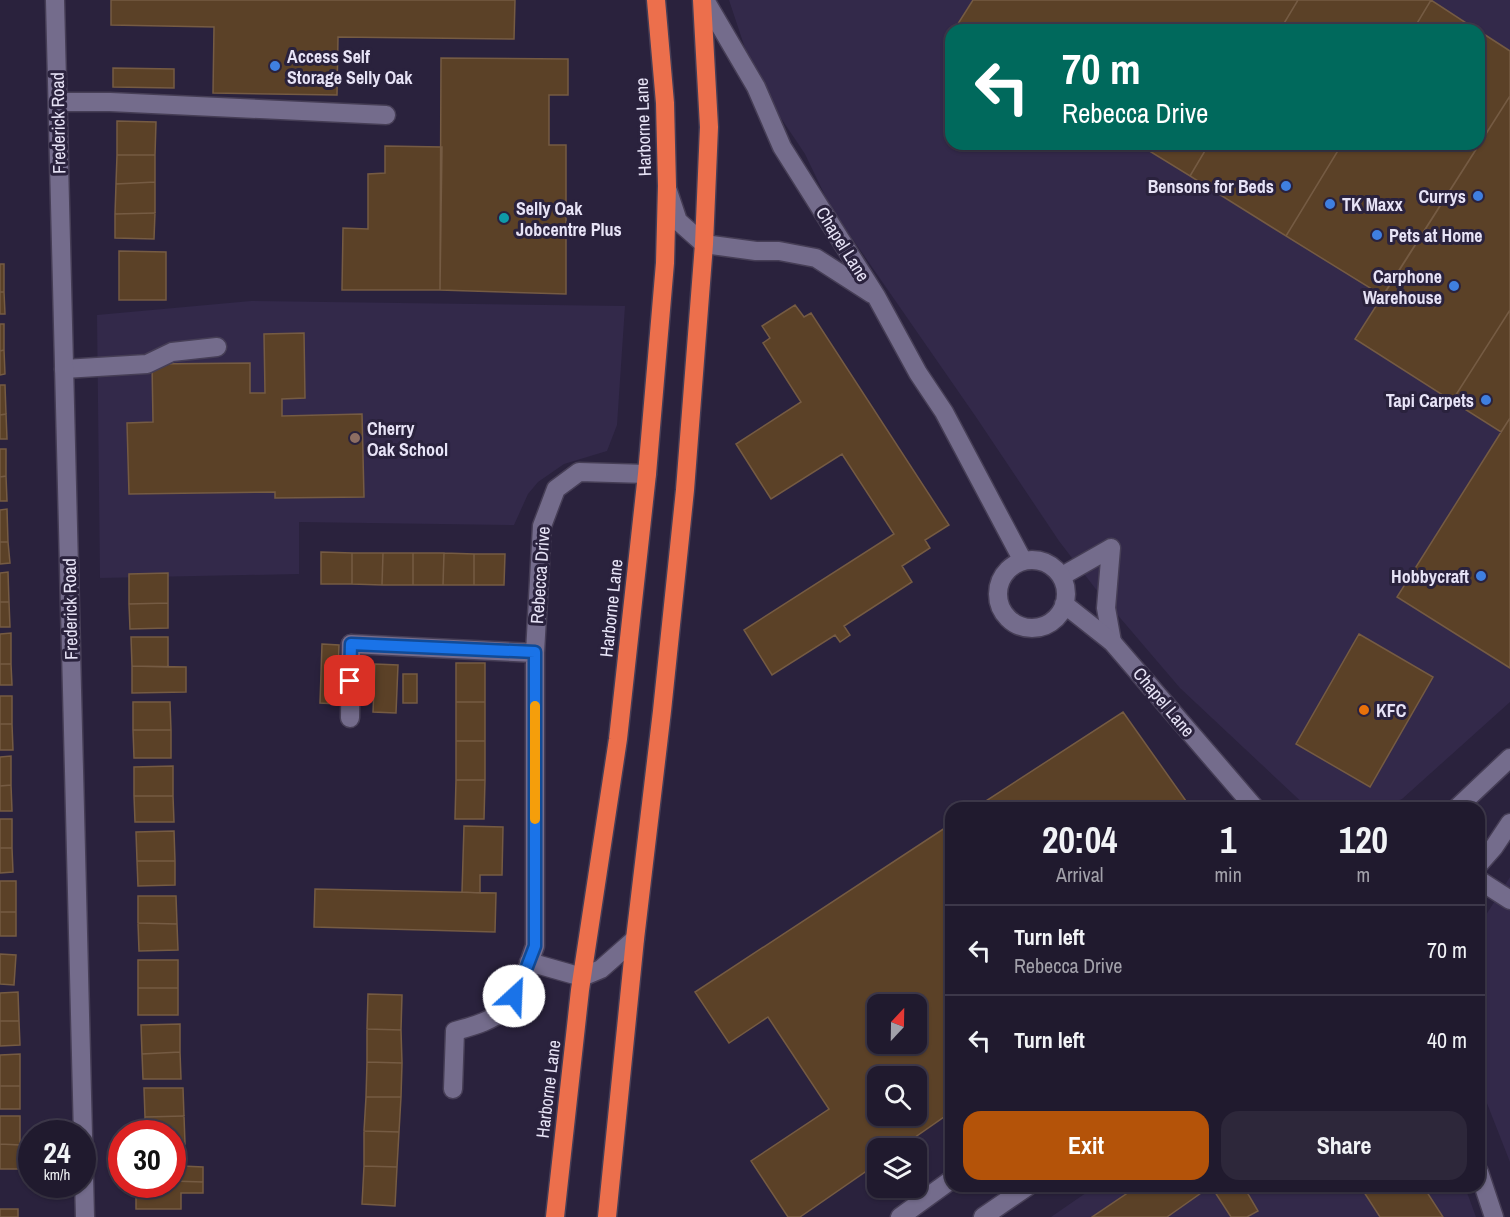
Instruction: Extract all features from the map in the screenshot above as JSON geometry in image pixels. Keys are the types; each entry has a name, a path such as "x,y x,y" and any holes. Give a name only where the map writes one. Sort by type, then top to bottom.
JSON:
{"highway":[{"name":"Harborne Lane","path":"555,1217 582,977 618,739 647,474 660,300 665,263 667,186 665,103 656,0"},
{"path":"608,1216 635,939 663,711 685,490 704,244 710,127 704,0"}],"street":[{"name":"Frederick Road","path":"55,0 85,1217"},
{"name":"Chapel Lane","path":"704,0 756,87 782,147 876,296"},
{"path":"58,102 110,102 386,115"},
{"path":"667,186 678,221 704,244"},
{"name":"Chapel Lane","path":"704,244 756,251 779,251 816,258 876,296"},
{"path":"876,296 918,373 967,452 1023,561"},
{"path":"64,369 147,364 172,352 217,348"},
{"name":"Rebecca Drive","path":"453,1089 455,1031 486,1022 507,1007 520,985 535,946 535,652 542,526 556,489 579,472 647,474"},
{"path":"1062,576 1111,548 1106,608 1112,642"},
{"path":"1034,560 1055,568 1062,576 1065,586 1064,604 1059,615 1040,627 1020,626 1010,621 1002,611 998,599 998,587 1006,571 1023,561 1034,560"},
{"name":"Chapel Lane","path":"1064,604 1112,642 1250,802"},
{"path":"350,718 351,644 535,652"},
{"path":"1463,802 1510,758"},
{"path":"1485,857 1510,823"},
{"path":"1485,884 1510,900"},
{"path":"529,962 582,977 601,969 635,939"},
{"path":"900,1217 945,1184"},
{"path":"1485,1190 1494,1217"},
{"path":"983,1217 1019,1192"}],"shaded area":[{"path":"729,0 1510,0 1510,702 1402,799 1394,802 1302,802 1180,688 1098,592 1059,541 831,208 805,154 756,81"},
{"name":"Cherry Oak School","path":"251,301 625,306 617,425 607,451 564,464 538,482 528,494 514,525 299,522 299,574 100,578 97,315"},
{"path":"1510,877 1510,1162 1485,1098 1485,917"},
{"path":"1087,1192 1467,1192 1476,1217 1051,1217"}],"building":[{"name":"Access Self Storage Selly Oak","path":"111,0 515,0 514,39 338,37 337,95 213,93 214,27 111,25"},
{"path":"973,0 1298,0 1284,24 958,24"},
{"path":"1298,0 1431,0 1417,24 1284,24"},
{"path":"1431,0 1468,24 1417,24"},
{"path":"1485,35 1510,51 1510,96 1485,135"},
{"name":"Selly Oak Jobcentre Plus","path":"441,58 568,59 568,95 549,95 549,145 566,145 566,294 440,290"},
{"path":"113,68 174,69 174,88 113,87"},
{"name":"Currys","path":"1510,96 1510,310 1452,401 1355,339 1476,150 1485,150 1485,135"},
{"path":"117,121 156,122 155,155 117,155"},
{"path":"385,146 442,147 440,290 342,290 343,228 368,229 368,174 385,173"},
{"path":"1148,150 1205,150 1190,176"},
{"path":"1205,150 1338,150 1286,236 1190,176"},
{"path":"1338,150 1476,150 1383,296 1286,236"},
{"path":"117,155 155,155 155,182 116,184"},
{"path":"155,182 155,213 115,214 116,184"},
{"path":"155,213 154,239 115,238 115,214"},
{"path":"119,251 166,252 166,300 119,300"},
{"path":"0,264 4,264 4,292 0,292"},
{"path":"0,292 4,292 5,314 0,314"},
{"path":"795,305 804,317 811,313 949,525 925,540 930,548 902,566 912,582 844,626 850,635 840,642 835,635 772,675 744,630 894,534 842,454 771,499 736,444 801,402 763,343 770,338 762,326"},
{"path":"1510,310 1510,418 1501,432 1452,401"},
{"path":"0,324 4,324 4,350 0,351"},
{"name":"Cherry Oak School","path":"304,333 305,398 282,399 282,416 362,414 364,497 275,498 275,492 129,494 127,423 153,422 152,364 250,363 250,393 265,393 264,334"},
{"path":"4,350 5,374 0,375 0,351"},
{"path":"0,385 5,385 6,414 0,415"},
{"path":"6,414 7,439 0,439 0,415"},
{"path":"1510,418 1510,668 1397,597"},
{"path":"0,449 6,449 6,476 0,477"},
{"path":"6,476 7,501 0,501 0,477"},
{"path":"7,509 8,542 0,542 0,510"},
{"path":"0,542 8,542 10,563 0,564"},
{"path":"321,552 352,553 352,584 321,584"},
{"path":"352,553 383,553 382,585 352,584"},
{"path":"383,553 413,553 413,585 382,585"},
{"path":"413,553 444,553 443,585 413,585"},
{"path":"444,553 474,554 474,585 443,585"},
{"path":"474,554 505,554 504,585 474,585"},
{"path":"8,572 9,602 0,602 0,573"},
{"path":"168,573 168,603 129,604 129,574"},
{"path":"0,602 9,602 10,627 0,627"},
{"path":"168,603 168,628 130,629 129,604"},
{"path":"11,633 11,664 0,664 0,634"},
{"name":"KFC","path":"1359,634 1433,677 1370,787 1296,744"},
{"path":"131,637 168,637 168,667 132,666"},
{"path":"322,644 339,645 337,704 320,703"},
{"path":"456,663 485,663 485,702 456,702"},
{"path":"0,664 11,664 12,685 0,685"},
{"path":"375,664 398,665 396,713 373,712"},
{"path":"132,666 186,667 186,692 132,693"},
{"path":"403,674 417,674 417,703 403,703"},
{"path":"0,696 12,696 12,724 0,724"},
{"path":"133,702 170,702 171,730 133,730"},
{"path":"456,702 485,702 485,741 456,741"},
{"path":"1123,712 1187,802 984,802"},
{"path":"0,724 12,724 13,750 0,750"},
{"path":"133,730 171,730 171,758 134,758"},
{"path":"456,741 485,741 485,780 456,780"},
{"path":"11,756 11,785 0,786 0,757"},
{"path":"173,766 173,796 134,796 134,767"},
{"path":"456,780 485,780 484,819 455,819"},
{"path":"11,785 12,811 0,811 0,786"},
{"path":"134,796 173,796 174,822 135,822"},
{"path":"0,819 12,819 12,848 0,848"},
{"path":"464,826 503,827 502,875 480,875 480,893 462,892"},
{"path":"945,828 945,1116 914,1138 867,1138 867,1171 800,1217 788,1217 751,1161 829,1109 768,1017 729,1043 695,992"},
{"path":"174,831 175,861 137,861 136,832"},
{"path":"0,848 12,848 13,872 0,873"},
{"path":"137,861 175,861 175,885 138,886"},
{"path":"0,881 16,881 16,912 0,912"},
{"path":"315,889 496,893 495,932 314,927"},
{"path":"138,896 176,896 177,924 138,923"},
{"path":"0,912 16,912 16,936 0,936"},
{"path":"138,923 177,924 178,950 139,951"},
{"path":"0,954 16,955 14,985 0,984"},
{"path":"138,960 178,960 178,988 138,988"},
{"path":"138,988 178,988 178,1015 138,1015"},
{"path":"18,992 19,1021 0,1021 0,993"},
{"path":"368,994 402,995 401,1030 367,1029"},
{"path":"0,1021 19,1021 20,1045 0,1046"},
{"path":"180,1024 180,1052 142,1054 141,1025"},
{"path":"367,1029 401,1030 402,1063 367,1062"},
{"path":"180,1052 181,1079 143,1079 142,1054"},
{"path":"20,1054 20,1086 0,1086 0,1055"},
{"path":"367,1062 402,1063 401,1097 366,1097"},
{"path":"0,1086 20,1086 20,1109 0,1109"},
{"path":"144,1088 183,1088 184,1116 145,1117"},
{"path":"366,1097 401,1097 399,1132 364,1131"},
{"path":"0,1116 20,1116 18,1145 0,1144"},
{"path":"184,1116 184,1120 145,1120 145,1117"},
{"path":"364,1131 399,1132 397,1167 364,1166"},
{"path":"0,1144 18,1145 18,1169 0,1169"},
{"path":"186,1166 203,1167 203,1182 186,1181"},
{"path":"364,1166 397,1167 395,1206 362,1204"},
{"path":"186,1181 203,1182 203,1193 186,1193"},
{"path":"1129,1192 1202,1192 1167,1217 1092,1217"},
{"path":"1215,1192 1251,1192 1248,1194 1258,1211 1247,1217 1231,1217"},
{"path":"1364,1192 1427,1192 1443,1217 1380,1217"},
{"path":"136,1198 181,1198 181,1209 136,1209"},
{"path":"0,1209 18,1209 18,1217 0,1217"}],"slow traffic":[{"path":"535,706 535,819"}],"place":[{"name":"Access Self Storage Selly Oak","path":"275,66"},
{"name":"Bensons for Beds","path":"1286,186"},
{"name":"Currys","path":"1478,196"},
{"name":"TK Maxx","path":"1330,204"},
{"name":"Selly Oak Jobcentre Plus","path":"504,218"},
{"name":"Pets at Home","path":"1377,235"},
{"name":"Carphone Warehouse","path":"1454,286"},
{"name":"Tapi Carpets","path":"1486,400"},
{"name":"Cherry Oak School","path":"355,438"},
{"name":"Hobbycraft","path":"1481,576"},
{"name":"KFC","path":"1364,710"}],"route":[{"path":"350,681 351,644 535,652 535,946 514,996"}]}
